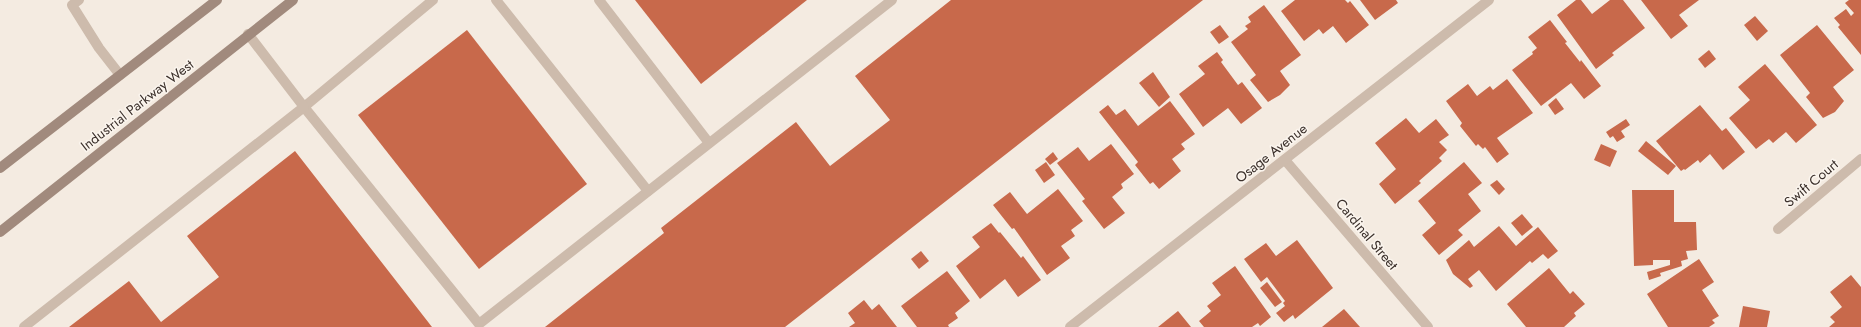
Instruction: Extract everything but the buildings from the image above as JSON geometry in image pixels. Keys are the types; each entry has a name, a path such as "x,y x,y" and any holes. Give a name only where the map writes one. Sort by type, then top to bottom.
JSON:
{"main road":[{"path":"0,168 217,0"},
{"name":"Industrial Parkway West","path":"0,232 248,34 293,0"}],"street":[{"path":"79,0 72,5 99,48 120,75"},
{"path":"24,327 304,107 433,0"},
{"path":"496,0 648,191"},
{"path":"599,0 710,143"},
{"path":"248,34 304,107 479,324 892,0"},
{"name":"Osage Avenue","path":"1070,327 1489,0"},
{"name":"Swift Court","path":"1778,229 1861,159"},
{"name":"Cardinal Street","path":"1285,160 1428,327"}]}
